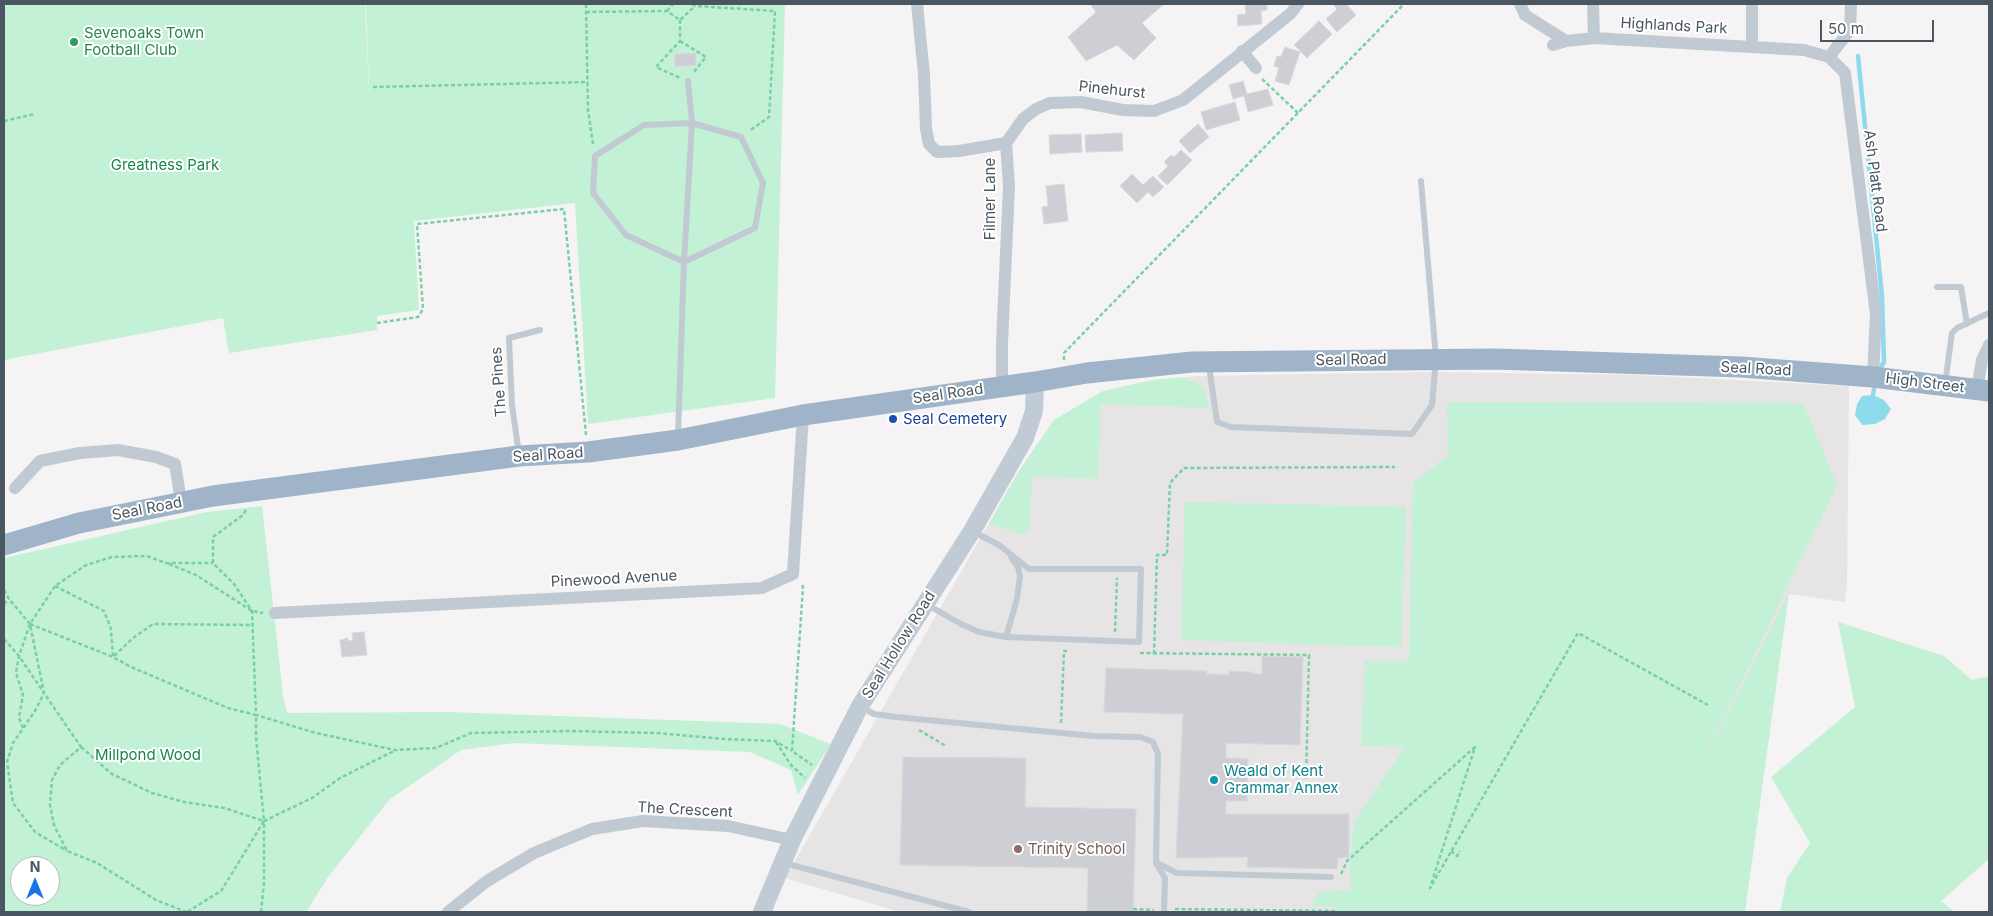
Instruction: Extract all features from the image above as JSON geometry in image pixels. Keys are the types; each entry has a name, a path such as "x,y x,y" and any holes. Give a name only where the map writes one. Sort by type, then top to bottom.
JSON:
{"highway":[{"name":"Seal Road","path":"4,545 78,522 181,501 519,456 588,452 678,440 803,415 1106,371 1209,362 1436,358 1741,367 1873,377"},
{"name":"High Street","path":"1873,377 1983,390"}],"main road":[{"name":"Seal Hollow Road","path":"762,912 792,840 860,706 972,531 1025,438 1034,411 1035,382"}],"street":[{"name":"Filmer Lane","path":"918,4 926,129 929,144 937,152 959,152 1006,143 1009,186 1002,343 1002,386"},
{"name":"Pinehurst","path":"1006,143 1023,119 1050,103 1081,102 1123,110 1154,111 1183,100 1290,14 1298,4"},
{"path":"1520,4 1525,15 1566,41"},
{"path":"1593,4 1594,38"},
{"path":"1752,4 1752,46"},
{"path":"1829,57 1850,30 1851,4"},
{"name":"Highlands Park","path":"1553,45 1566,41 1594,38 1804,50 1829,57"},
{"path":"1242,51 1256,68"},
{"name":"Ash Platt Road","path":"1829,57 1845,73 1876,314 1873,377"},
{"name":"High Street","path":"1983,390 1982,360 1989,345"},
{"path":"793,574 803,415"},
{"path":"15,488 40,462 80,453 118,450 156,457 174,464 181,501"},
{"name":"Pinewood Avenue","path":"275,613 762,588 793,574"},
{"name":"The Crescent","path":"448,912 487,881 534,853 592,829 643,821 728,826 792,840"}],"lane":[{"path":"678,440 684,262 692,123 688,81"},
{"path":"692,123 741,137 763,183 755,228 684,262 626,235 593,193 595,156 644,124 692,123"},
{"path":"1209,362 1218,422 1231,427 1412,434 1432,405 1436,358 1421,182"},
{"path":"1937,287 1962,283 1966,324"},
{"path":"1945,386 1952,334 1956,329 1989,313"},
{"name":"The Pines","path":"519,456 512,404 509,338 540,330"},
{"path":"925,603 979,632 1006,637 1139,642 1141,569 1029,569 999,545 972,531"},
{"path":"1006,637 1017,599 1020,576 1018,567 1009,554"},
{"path":"860,706 874,714 896,717 1061,733 1140,737 1153,742 1158,754 1156,862 1165,878 1164,911"},
{"path":"1156,862 1177,873 1331,877"},
{"path":"783,863 969,912"}],"path":[{"path":"586,4 588,110 595,156"},
{"path":"667,11 673,4"},
{"path":"692,4 695,6 775,11 769,117 741,137"},
{"path":"1063,377 1064,353 1404,4"},
{"path":"680,41 706,57 688,81 656,66 680,41 680,20 695,6"},
{"path":"586,12 667,11 680,20"},
{"path":"1256,68 1255,73 1298,114"},
{"path":"373,87 588,82"},
{"path":"4,121 35,114"},
{"path":"377,323 418,316 423,309 417,224 564,209 588,452"},
{"path":"1154,654 1157,555 1167,555 1170,483 1184,468 1395,467"},
{"path":"259,492 243,515 213,537 213,563 234,584 252,611 256,737 264,821 264,883 261,912"},
{"path":"23,728 19,718 23,696 16,673 19,656 30,624 55,586 86,565 112,557 147,556 196,575 252,611"},
{"path":"166,563 213,563"},
{"path":"1115,641 1117,569"},
{"path":"792,751 803,587 793,574"},
{"path":"55,586 104,611 111,629 113,656"},
{"path":"4,590 30,624 44,693 35,711 13,743 7,762 13,802 34,832 67,851 98,863 156,900 187,912 221,891 264,821 312,798 340,778 395,750"},
{"path":"4,604 9,599"},
{"path":"30,624 113,656 130,667 228,708 256,714 316,733 395,750 436,748 471,733 481,732 657,733 724,740 775,741 824,774"},
{"path":"113,656 133,638 153,624 252,625"},
{"path":"1331,877 1340,876 1347,861 1475,747 1430,888 1578,633 1708,705"},
{"path":"4,639 19,656 81,747 112,774 152,793 184,802 224,808 264,821"},
{"path":"1061,733 1064,651 1072,652"},
{"path":"1131,653 1309,655 1306,779"},
{"path":"775,741 791,765 817,790"},
{"path":"67,851 54,825 50,805 52,780 60,765 81,747"},
{"path":"1451,851 1457,856 1460,851"},
{"path":"1134,909 1164,911 1200,908 1336,911"}],"shaded area":[{"path":"1435,372 1636,375 1849,386 1847,584 1845,602 1789,594 1723,912 900,912 785,878 1019,471 1054,420 1103,391 1153,380 1198,376"}],"green space":[{"name":"Greatness Park","path":"4,4 365,4 370,110 366,4 785,4 775,398 588,424 575,203 414,221 419,310 377,316 377,330 229,353 223,318 4,360"},
{"path":"1184,377 1203,387 1209,408 1101,404 1098,479 1032,476 1029,531 1023,535 989,524 1019,471 1054,420 1103,391 1153,380"},
{"path":"1447,402 1803,403 1837,486 1683,800 1789,593 1745,912 1336,912 1336,907 1311,906 1319,892 1351,890 1350,868 1354,822 1405,747 1361,746 1365,661 1409,661 1413,483 1448,456"},
{"path":"1185,502 1406,507 1401,647 1181,640"},
{"name":"Millpond Wood","path":"262,506 283,696 287,713 447,712 780,724 831,744 798,795 791,770 750,752 514,743 461,750 389,800 328,877 306,912 4,912 4,558 207,512"},
{"path":"1838,622 1944,656 1972,680 1989,676 1989,859 1941,901 1955,912 1780,912 1787,878 1810,843 1771,777 1855,707"}],"water":[{"path":"1873,395 1884,400 1891,409 1885,419 1875,424 1862,425 1855,415 1857,404 1862,396"}],"building":[{"path":"1090,4 1164,4 1142,23 1156,38 1134,60 1117,45 1086,61 1068,37 1096,12"},
{"path":"1245,4 1267,4 1267,10 1261,11 1262,24 1238,26 1237,15 1246,14"},
{"path":"1333,4 1346,4 1356,15 1337,32 1326,19 1337,9"},
{"path":"1319,21 1332,34 1307,58 1294,45"},
{"path":"1285,47 1300,52 1289,85 1275,81 1279,68 1274,66 1277,56 1281,57"},
{"path":"696,53 696,65 675,67 675,54"},
{"path":"1243,81 1247,94 1268,89 1273,105 1248,112 1244,96 1233,99 1229,85"},
{"path":"1235,102 1240,120 1206,130 1201,112"},
{"path":"1198,124 1209,137 1190,153 1179,141"},
{"path":"1122,133 1123,151 1086,152 1085,135"},
{"path":"1081,134 1082,152 1050,154 1049,135"},
{"path":"1181,150 1192,160 1167,185 1158,176 1168,166 1164,162 1171,155 1174,157"},
{"path":"1132,174 1143,185 1153,176 1164,187 1153,197 1148,192 1137,203 1120,186"},
{"path":"1064,184 1068,221 1044,224 1042,207 1048,206 1046,186"},
{"path":"364,632 367,655 342,657 340,640 348,638 348,641 353,640 352,633"},
{"name":"Weald of Kent Grammar Annex","path":"1262,656 1303,657 1300,745 1226,743 1226,758 1248,759 1247,801 1226,801 1226,814 1349,814 1349,857 1338,858 1337,869 1247,867 1248,857 1176,858 1183,714 1104,712 1106,668 1207,671 1207,674 1229,675 1229,671 1262,674"},
{"name":"Trinity School","path":"903,757 1026,758 1025,807 1136,809 1133,912 1087,912 1088,868 900,865"}],"waterway":[{"path":"1858,56 1882,296 1884,362 1878,372"},
{"path":"1873,395 1875,382"}],"place":[{"name":"Sevenoaks Town Football Club","path":"74,42"},
{"name":"Seal Cemetery","path":"893,419"},
{"name":"Weald of Kent Grammar Annex","path":"1214,780"},
{"name":"Trinity School","path":"1018,849"}]}
